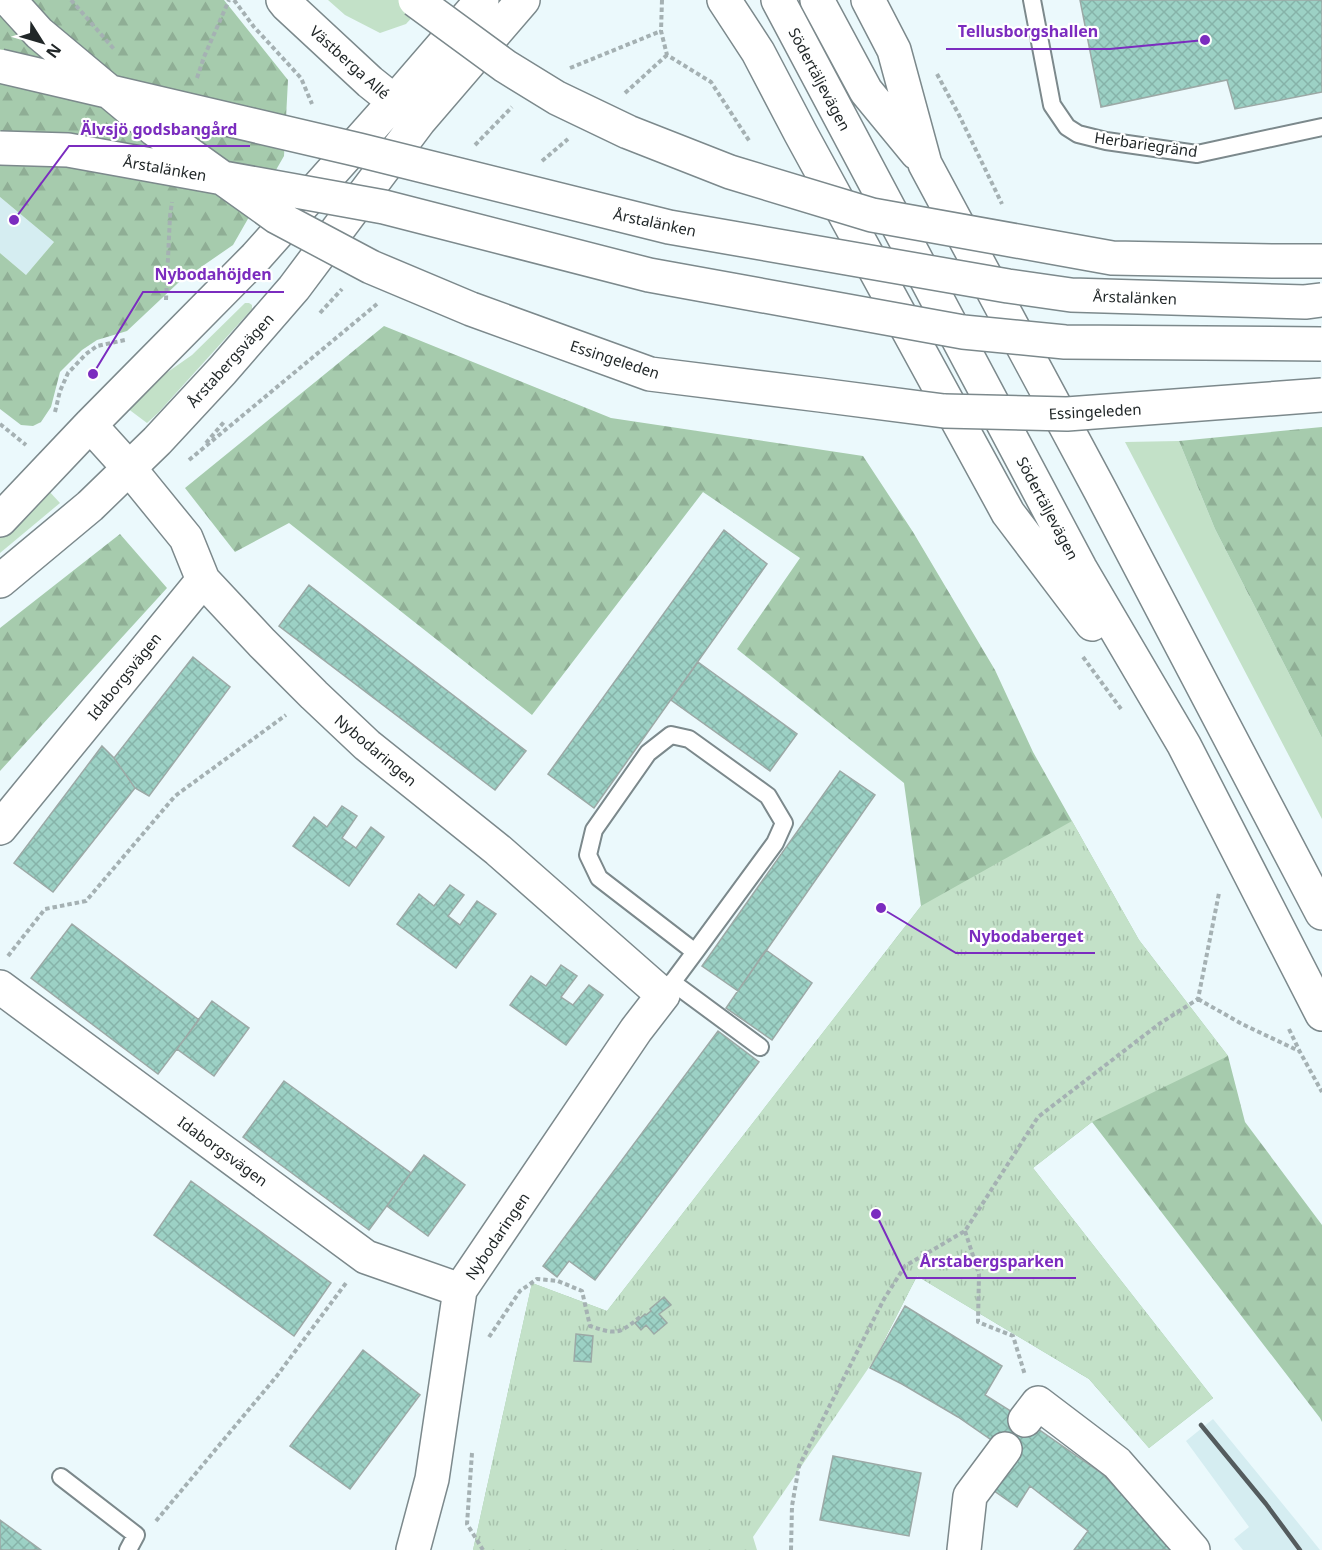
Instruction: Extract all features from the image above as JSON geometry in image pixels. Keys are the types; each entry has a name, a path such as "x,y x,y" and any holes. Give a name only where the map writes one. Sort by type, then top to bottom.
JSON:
{"main road":[{"name":"Essingeleden","path":"9,0 39,33 154,129 277,217 371,267 471,309 650,374 944,411 1067,414 1322,395"},
{"name":"Västberga Allé","path":"284,0 295,13 407,111"},
{"path":"415,0 513,71 557,98 628,132 730,172 872,215 1112,258 1322,261"},
{"name":"Årstabergsvägen","path":"0,581 90,506 139,481 222,371 294,288 407,111 482,0"},
{"name":"Årstabergsvägen","path":"0,520 256,257 523,0"},
{"path":"724,0 758,52 1008,513 1184,745"},
{"name":"Södertäljevägen","path":"778,0 1080,568 1184,745 1322,1014"},
{"path":"818,0 866,91 925,164 1100,490 1322,913"},
{"path":"868,0 894,50 925,164"},
{"name":"Årstalänken","path":"0,66 359,150 680,229 1071,295 1305,302 1322,300"},
{"name":"Årstalänken","path":"0,148 68,150 384,207 649,275 963,332 1065,342 1321,344"},
{"name":"Nybodaringen","path":"90,425 186,538 203,580 314,695 367,745 668,988 460,1290 432,1479 413,1550"},
{"name":"Idaborgsvägen","path":"0,828 203,580"},
{"name":"Idaborgsvägen","path":"3,973 366,1257 460,1290"},
{"path":"1025,1420 1038,1403 1117,1463 1193,1550"},
{"path":"964,1550 970,1496 1005,1449"}],"lane":[{"name":"Herbariegränd","path":"1032,0 1052,105 1067,127 1078,134 1106,141 1197,154 1322,127"},
{"name":"Nybodaringen","path":"668,988 775,843 784,823 768,796 689,739 671,735 648,753 594,830 588,855 599,878 694,952"},
{"path":"668,988 760,1047"},
{"path":"61,1477 132,1543"}],"path":[{"path":"234,0 254,27 301,78 315,110"},
{"path":"662,0 661,31 667,56"},
{"path":"538,165 573,134"},
{"path":"139,481 378,303"},
{"path":"53,415 68,373 97,346 129,339"},
{"path":"0,424 30,448"},
{"path":"3,973 45,909 86,901 176,796 314,695"},
{"path":"791,1550 792,1506 799,1466 884,1299 905,1266 965,1231 1038,1117 1159,1024 1198,999 1219,893"},
{"path":"1198,999 1242,1024 1300,1052"},
{"path":"965,1231 979,1274 978,1322 1012,1336 1028,1385"},
{"path":"132,1543 152,1525 276,1377 330,1302 366,1257"},
{"path":"486,1341 520,1291 537,1279 558,1281 582,1292 590,1326 608,1332 622,1331 640,1317"}],"shaded area":[{"path":"0,197 54,242 26,275 0,253"},
{"path":"1213,1419 1320,1550 1243,1550 1234,1539 1249,1527 1186,1441"}],"green space":[{"path":"0,0 224,0 288,80 284,156 233,245 178,283 127,331 97,340 82,350 60,372 51,407 41,422 33,426 21,425 0,409 0,253 26,275 54,242 0,197"},
{"path":"328,0 428,0 406,24 380,33 345,15"},
{"path":"245,303 252,305 252,309 147,423 127,408 152,383 192,355"},
{"path":"384,326 611,418 863,456 913,532 995,670 1033,752 1139,940 1228,1056 1245,1122 1322,1225 1322,1422 1092,1122 1033,1168 1213,1398 1149,1448 1089,1379 917,1276 874,1360 473,1550 532,1283 607,1311 921,906 904,783 737,649 800,558 703,492 532,715 289,523 235,552 185,488"},
{"path":"1322,427 1322,738 1215,529 1179,441"},
{"path":"1179,441 1215,529 1322,738 1322,819 1125,442"},
{"path":"47,489 60,503 0,553 0,537"},
{"path":"120,534 167,588 0,771 0,628"},
{"path":"1072,821 1139,940 1228,1056 1092,1122 1033,1168 1213,1398 1149,1448 1089,1379 917,1276 874,1360 753,1537 757,1550 473,1550 532,1283 607,1311 921,906"}],"building":[{"path":"1080,0 1322,0 1322,92 1235,109 1227,80 1101,107"},
{"path":"724,530 767,564 594,808 548,774"},
{"path":"309,585 526,751 495,790 279,626"},
{"path":"193,657 230,687 149,796 135,788 114,758"},
{"path":"698,662 797,734 770,771 671,700"},
{"path":"102,746 114,758 135,788 53,892 14,863"},
{"path":"840,771 875,795 738,991 702,966"},
{"path":"342,806 357,816 342,838 356,848 371,827 384,837 349,886 293,846 314,817 327,827"},
{"path":"450,885 464,895 448,916 460,925 477,901 496,914 456,968 397,924 419,894 434,906"},
{"path":"72,924 199,1020 158,1074 31,978"},
{"path":"766,950 812,983 772,1040 726,1008"},
{"path":"561,965 577,976 561,997 573,1005 589,985 603,995 566,1045 510,1005 531,976 546,986"},
{"path":"212,1001 249,1028 214,1076 177,1049"},
{"path":"718,1031 759,1062 595,1280 569,1261 557,1277 543,1266"},
{"path":"284,1081 411,1173 369,1230 243,1137"},
{"path":"424,1155 465,1185 428,1236 387,1206"},
{"path":"191,1181 331,1283 294,1336 154,1235"},
{"path":"664,1297 671,1305 659,1314 667,1323 654,1334 646,1325 641,1330 635,1323"},
{"path":"905,1306 1002,1366 985,1395 1104,1475 1174,1550 1074,1550 1088,1531 1030,1486 1017,1507 990,1488 1010,1453 958,1417 870,1368"},
{"path":"576,1334 593,1336 591,1362 574,1361"},
{"path":"363,1350 420,1395 350,1489 290,1446"},
{"path":"833,1456 921,1473 909,1536 820,1520"},
{"path":"0,1520 41,1550 0,1550"}],"railway":[{"path":"1201,1425 1266,1504 1300,1550"}],"place":[{"name":"Tellusborgshallen","path":"1205,40"},
{"name":"Älvsjö godsbangård","path":"14,220"},
{"name":"Nybodahöjden","path":"93,374"},
{"name":"Nybodaberget","path":"881,908"},
{"name":"Årstabergsparken","path":"876,1214"}]}
